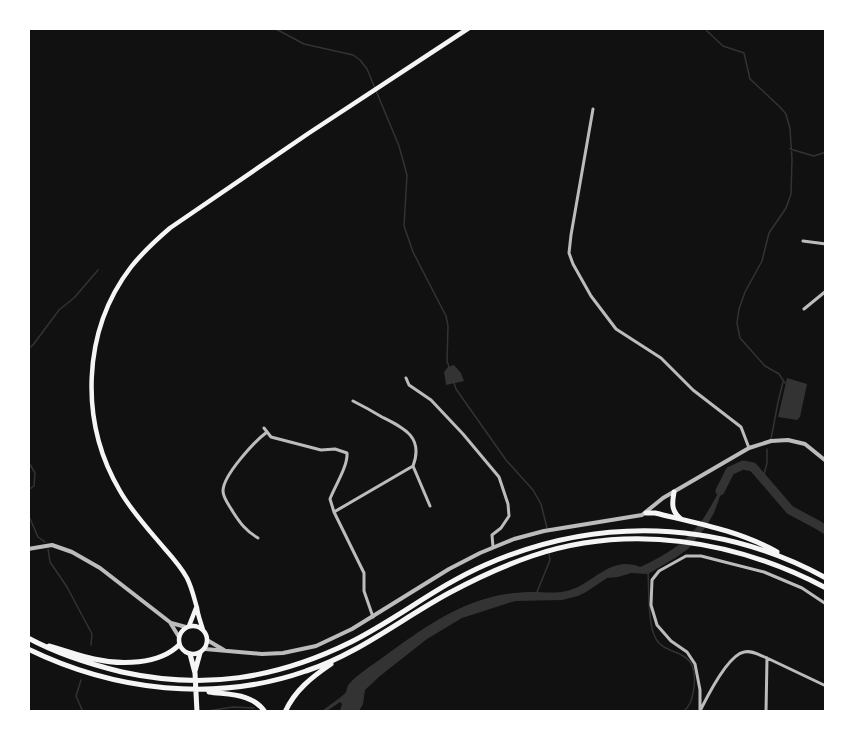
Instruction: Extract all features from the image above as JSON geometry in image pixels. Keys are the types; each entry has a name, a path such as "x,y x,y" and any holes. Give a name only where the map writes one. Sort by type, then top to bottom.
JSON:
{"highway":[{"path":"674,492 673,509 682,520"},
{"path":"646,513 712,527 762,544 825,578"},
{"path":"28,638 59,653 138,675 159,679 231,680 304,663 352,641 482,566 557,540 599,533 673,531 747,545 791,561"},
{"path":"285,711 308,680 357,648 485,574 533,555 598,542 665,540 717,547 766,561 801,574 825,588"},
{"path":"39,644 96,659 118,662 150,659 180,645"},
{"path":"189,690 221,689 271,682 308,671 357,648"},
{"path":"28,649 58,662 149,687 250,698 265,711"},
{"path":"195,673 202,651"},
{"path":"190,654 195,673 197,711"}],"main road":[{"path":"203,630 195,626 188,627 180,633 182,649 190,654 202,651 207,640 189,582 182,570 135,515 108,470 100,449 92,410 93,362 98,331 111,300 120,282 132,267 170,228 469,28"},
{"path":"188,627 196,608"}],"street":[{"path":"593,110 571,235 569,253 573,264 591,296 616,329 661,358 693,390 741,428 749,448"},
{"path":"803,241 825,244"},
{"path":"804,309 825,291"},
{"path":"406,378 409,385 430,400 463,434 499,477 509,511 506,522 492,535 493,547"},
{"path":"353,401 407,431 417,452 413,466 430,506"},
{"path":"258,538 249,533 240,523 227,502 223,489 229,475 265,430 271,436 305,446 321,450 334,449 347,453 330,500 333,512 364,573 364,591 373,617"},
{"path":"202,651 225,650 262,654 283,653 316,646 340,636 449,569 493,547 544,531 639,516 663,498 749,448 771,441 788,440 806,444 825,461"},
{"path":"333,512 413,466"},
{"path":"28,549 52,545 72,552 100,568 171,623 179,637"},
{"path":"700,711 700,690 695,663 687,651 671,642 657,625 651,605 652,580 659,571 686,556 701,556 764,572 802,588 825,604"},
{"path":"171,623 188,627"},
{"path":"207,640 225,650"},
{"path":"700,711 724,670 741,652 752,651 825,686"},
{"path":"766,711 767,658"}],"shaded area":[{"path":"454,365 464,381 446,385 444,372 448,367"},
{"path":"787,378 807,384 800,417 797,420 778,417"},
{"path":"725,482 714,513 688,549 648,574 631,573 607,578 578,596 562,600 515,601 462,618 427,639 380,676 365,690 363,704 359,711 340,711 342,704 340,702 327,711 321,712 344,694 349,684 365,670 419,631 459,609 505,594 565,591 579,587 611,567 630,564 640,567 658,558 675,548 697,527"}],"waterway":[{"path":"274,28 304,44 353,55 367,69 399,146 407,175 404,226 413,252 446,316 449,367"},
{"path":"706,28 723,46 744,53 750,79 786,114 790,129 791,194 786,208 769,233 762,261 745,292 737,323 740,338 765,366 779,374 785,383"},
{"path":"790,149 814,156 826,152"},
{"path":"28,349 59,310 74,298 98,270"},
{"path":"771,439 783,382"},
{"path":"454,383 506,460 533,490 541,504 547,528"},
{"path":"763,478 767,463 767,449"},
{"path":"28,461 35,473 34,486 28,490"},
{"path":"720,491 730,471 743,465 753,467 790,510 826,530"},
{"path":"28,514 38,537 45,542"},
{"path":"48,549 50,562 67,587 92,634 91,645"},
{"path":"537,592 550,560 549,554"},
{"path":"648,572 650,615 655,637 660,644 686,658 694,673 692,698 683,712"},
{"path":"81,680 76,696 83,712"},
{"path":"201,712 233,707 254,708"}]}
